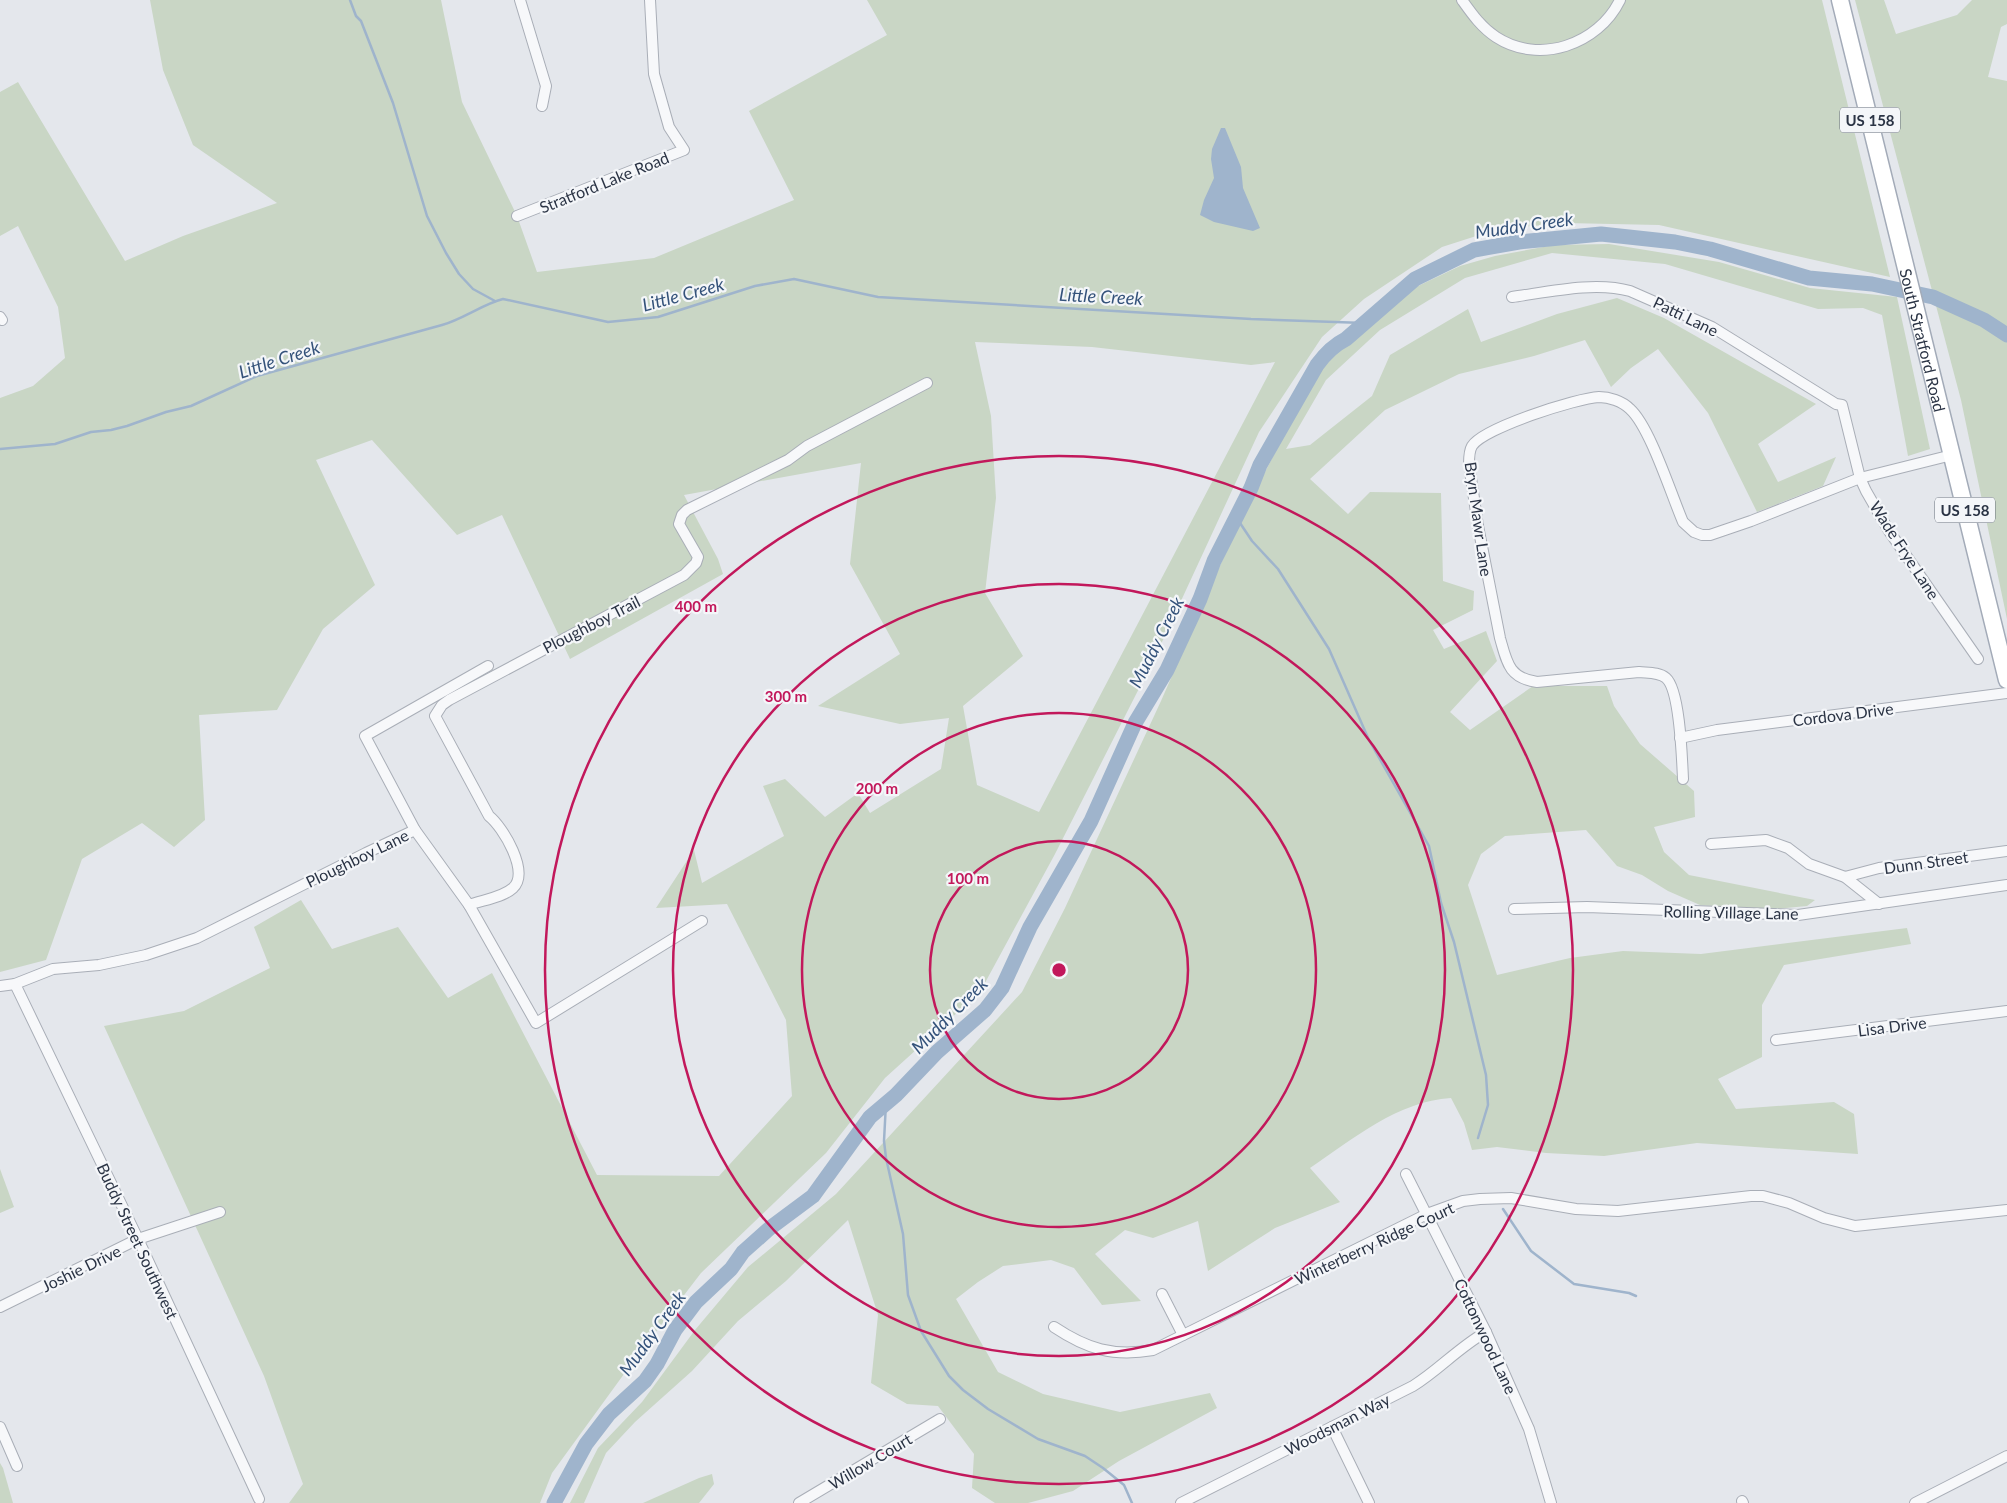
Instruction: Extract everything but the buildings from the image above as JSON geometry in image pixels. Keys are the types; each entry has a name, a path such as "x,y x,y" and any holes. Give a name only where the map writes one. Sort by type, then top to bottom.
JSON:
{"main road":[{"name":"South Stratford Road","path":"1840,0 2007,680"}],"street":[{"path":"520,0 546,86 542,106"},
{"name":"Stratford Lake Road","path":"517,216 684,150 669,127 654,74 650,0"},
{"path":"1462,0 1484,28 1496,37 1518,47 1541,50 1564,47 1589,35 1610,17 1620,0"},
{"name":"Patti Lane","path":"1512,296 1596,287 1620,288 1630,291 1712,328 1836,404 1842,405"},
{"name":"Ploughboy Trail","path":"469,906 513,888 519,876 519,864 496,822 489,816 435,716 442,705 493,675 667,585 684,574 696,563 698,558 679,524 682,515 688,510 738,483 788,460 807,446 927,383"},
{"name":"Bryn Mawr Lane","path":"1683,779 1677,711 1670,684 1660,674 1620,673 1537,682 1521,679 1514,672 1500,638 1478,526 1469,464 1469,456 1473,445 1488,433 1507,425 1581,400 1600,397 1616,400 1630,408 1643,427 1684,522 1688,528 1702,535 1710,535 1751,521 1860,478 1952,455"},
{"name":"Wade Frye Lane","path":"1842,405 1860,478 1889,531 1978,658"},
{"path":"414,830 365,736 488,666"},
{"name":"Cordova Drive","path":"1680,738 1717,730 2007,693"},
{"name":"Ploughboy Lane","path":"0,986 15,984 53,969 99,965 146,955 197,938 366,852 414,830 469,906 536,1023 702,922"},
{"path":"1712,844 1766,840 1788,848 1809,864 1845,877 1879,904"},
{"name":"Dunn Street","path":"1845,877 1879,868 2007,851"},
{"name":"Rolling Village Lane","path":"1514,909 1587,907 1798,915 2007,885"},
{"name":"Buddy Street Southwest","path":"15,984 138,1239 259,1499"},
{"name":"Lisa Drive","path":"1776,1040 2007,1011"},
{"name":"Cottonwood Lane","path":"1406,1174 1486,1332 1529,1429 1551,1503"},
{"name":"Winterberry Ridge Court","path":"1054,1327 1071,1338 1093,1348 1124,1353 1153,1350 1426,1214 1463,1201 1512,1198 1576,1209 1618,1211 1762,1196 1789,1203 1824,1218 1854,1226 2007,1210"},
{"name":"Joshie Drive","path":"0,1307 138,1239 220,1212"},
{"path":"1162,1294 1183,1335"},
{"name":"Woodsman Way","path":"1181,1503 1425,1378 1472,1340 1486,1332"},
{"name":"Willow Court","path":"799,1503 940,1419"},
{"path":"0,1427 17,1466"},
{"path":"1332,1427 1370,1503"},
{"path":"1915,1503 2007,1456"}],"green space":[{"path":"150,0 441,0 462,102 517,216 537,272 654,258 794,200 749,111 887,35 867,0 1822,0 1890,277 1659,225 1565,223 1498,229 1442,247 1364,299 1322,337 1259,432 1156,655 1055,854 980,992 885,1078 826,1153 701,1273 632,1363 552,1473 540,1503 289,1503 303,1484 264,1376 104,1026 184,1011 270,968 254,927 301,900 332,949 398,927 448,998 492,973 597,1175 719,1176 792,1096 786,1020 727,904 656,908 694,850 702,883 784,836 763,786 785,779 825,817 858,793 870,813 941,769 949,718 900,724 818,706 900,654 850,564 861,463 684,495 718,559 723,574 570,659 502,515 457,535 372,440 316,460 375,585 323,629 277,710 199,715 205,820 174,847 142,823 82,859 46,960 0,972 0,398 33,386 65,358 58,307 18,226 0,236 0,92 18,82 125,261 183,236 277,203 193,145 163,70","holes":["975,342 1092,347 1251,365 1275,362 1039,812 977,785 963,706 1023,656 985,593 996,498 991,416"]},
{"path":"1855,0 1884,0 1896,34 1957,15 1972,0 2007,0 2007,24 2001,27 1988,77 2007,81 2007,619 1961,400"},
{"path":"1609,244 1719,262 1810,288 1897,297 1930,449 1908,456 1882,315 1863,308 1818,309 1665,264 1552,253 1465,278 1380,330 1326,380 1286,449 1310,445 1372,396 1390,355 1468,309 1481,342 1557,314 1617,298 1664,318 1816,404 1758,444 1778,482 1836,457 1823,486 1757,512 1708,413 1658,349 1631,368 1611,387 1585,340 1534,356 1459,374 1385,410 1310,479 1348,514 1370,492 1441,493 1443,581 1474,591 1473,610 1433,630 1444,649 1486,631 1497,661 1450,712 1470,730 1533,686 1607,686 1614,706 1640,744 1694,791 1695,817 1654,827 1664,852 1689,875 1815,900 1807,906 1763,910 1700,905 1668,891 1642,875 1617,866 1586,830 1505,836 1481,854 1468,885 1497,975 1570,958 1623,951 1701,954 1907,928 1911,944 1784,965 1762,1005 1762,1057 1718,1079 1736,1109 1834,1102 1854,1114 1858,1154 1697,1143 1604,1156 1546,1153 1497,1147 1472,1150 1464,1123 1451,1098 1413,1106 1394,1114 1377,1123 1310,1168 1340,1202 1275,1228 1208,1271 1198,1221 1153,1238 1125,1230 1095,1254 1141,1301 1102,1305 1074,1268 1051,1260 1003,1266 956,1299 998,1372 1043,1394 1120,1412 1210,1393 1217,1408 1119,1461 1073,1491 1028,1503 995,1503 972,1488 974,1454 938,1406 907,1404 871,1383 878,1315 848,1220 786,1281 738,1321 692,1371 635,1422 606,1453 584,1503 570,1503 598,1448 642,1402 695,1330 748,1267 836,1194 1022,992 1065,908 1161,701 1236,529 1293,417 1325,361 1416,287 1460,266 1495,256 1554,245"},
{"path":"0,1169 14,1207 0,1213"},
{"path":"0,1463 3,1468 13,1503 0,1503"},
{"path":"712,1474 714,1484 699,1503 643,1503 699,1478"}],"water":[{"path":"1221,128 1225,128 1241,167 1243,188 1260,228 1253,231 1214,222 1200,215 1204,200 1214,178 1211,159 1212,149"}],"waterway":[{"path":"350,0 356,16 361,21 393,103 427,216 459,274 473,289 495,301"},
{"name":"Muddy Creek","path":"554,1503 586,1444 609,1414 645,1381 657,1364 675,1330 696,1302 731,1269 743,1252 770,1228 813,1196 870,1117 896,1095 937,1052 985,1010 1002,988 1030,927 1091,821 1135,723 1167,670 1200,599 1214,561 1251,488 1260,465 1317,365 1330,350 1346,339 1415,279 1474,250 1519,242 1601,234 1675,242 1710,249 1809,278 1872,284 1933,297 1984,320 2007,335"},
{"name":"Little Creek","path":"0,449 55,444 91,432 127,426 166,412 191,406 257,376 442,325 503,299 608,322 658,317 755,286 794,279 878,297 1251,319 1364,323"},
{"path":"1236,517 1252,541 1278,569 1329,649 1369,740 1429,846 1441,903 1454,942 1486,1075 1488,1105 1478,1138"},
{"path":"886,1103 884,1141 886,1158 903,1234 908,1295 921,1331 949,1376 963,1390 988,1409 1038,1439 1085,1456 1103,1468 1124,1485 1132,1503"},
{"path":"1503,1209 1531,1251 1574,1284 1629,1293 1636,1296"}]}
